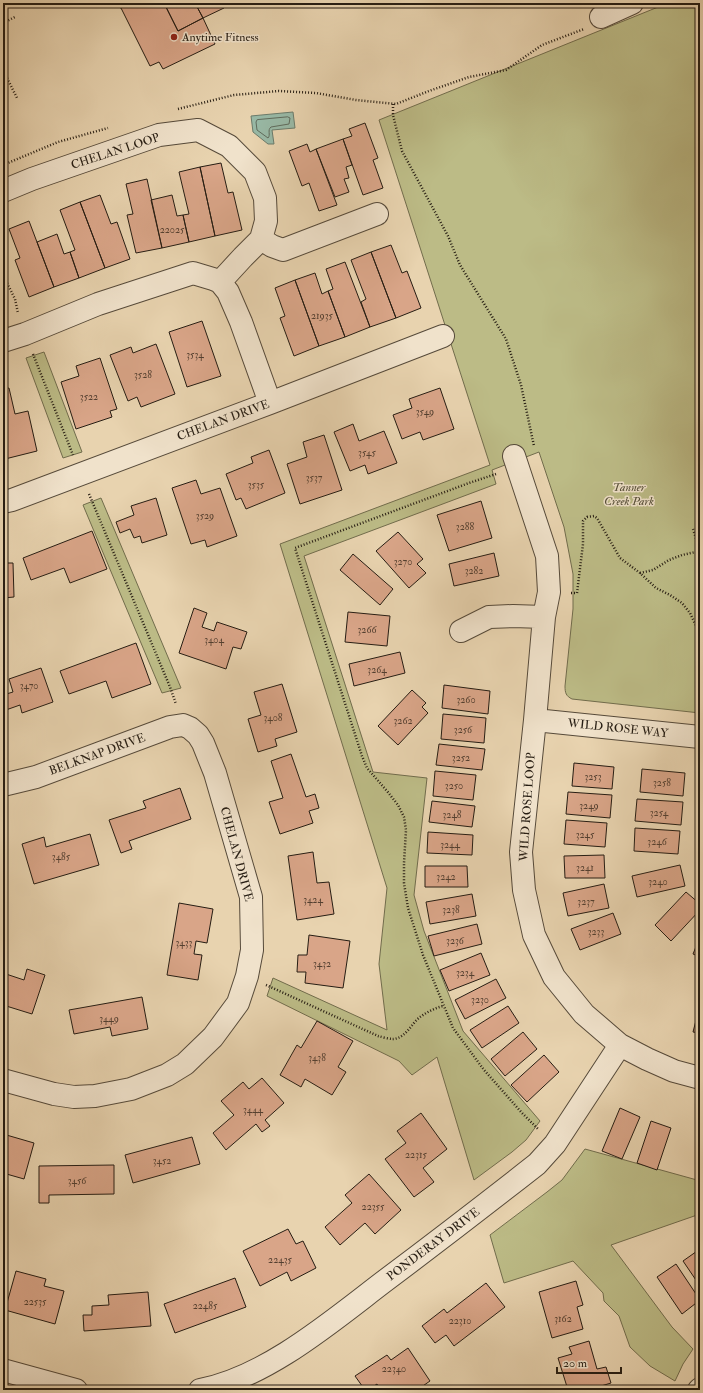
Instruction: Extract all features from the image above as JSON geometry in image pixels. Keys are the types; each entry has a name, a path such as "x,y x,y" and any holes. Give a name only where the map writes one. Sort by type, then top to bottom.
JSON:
{"street":[{"path":"601,17 632,3"},
{"name":"CHELAN LOOP","path":"3,191 32,179 159,135 198,130 229,146 254,172 265,198 266,221 261,239"},
{"path":"220,282 261,239 272,246 283,250 377,214"},
{"path":"3,341 25,334 98,304 193,273 220,282 228,292 241,322 270,403"},
{"name":"CHELAN DRIVE","path":"3,502 12,500 270,403 443,336"},
{"name":"WILD ROSE LOOP","path":"514,456 547,556 549,592 544,617 521,852 524,890 534,935 554,977 584,1014 620,1045 674,1071 700,1078"},
{"path":"461,631 489,617 544,617"},
{"name":"WILD ROSE WAY","path":"535,720 700,737"},
{"name":"CHELAN DRIVE","path":"3,1080 54,1094 74,1097 95,1096 131,1089 166,1075 185,1064 213,1037 238,1003 248,976 252,950 251,897 211,762 198,735 187,726"},
{"name":"BELKNAP DRIVE","path":"3,785 36,777 170,727 187,726"},
{"name":"PONDERAY DRIVE","path":"200,1390 247,1374 280,1356 324,1327 537,1164 555,1144 620,1045"},
{"path":"3,1370 76,1390"}],"path":[{"path":"3,23 15,17"},
{"path":"171,111 234,95 279,91 316,93 356,100 396,104 469,77 506,70 542,45 592,26 601,17"},
{"path":"3,70 17,98"},
{"path":"393,104 393,115 402,151 448,236 460,265 506,339 521,386 536,450"},
{"path":"3,165 58,142 111,127"},
{"path":"3,275 15,299 19,319"},
{"path":"31,350 74,457"},
{"path":"496,474 295,548 362,756 367,768 394,800 404,816 406,830 404,883 408,908 423,955 453,1028 484,1070 522,1113 555,1144"},
{"path":"86,489 187,726"},
{"path":"570,592 577,592 583,544 583,521 587,517 594,516 597,518 620,558 640,573 656,588 670,594 682,603 690,613 700,634"},
{"path":"640,573 653,570 682,554 700,551 693,529"},
{"path":"248,976 378,1036 393,1039 400,1037 405,1033 419,1018 437,1007 444,1006"}],"green space":[{"name":"Tanner Creek Park","path":"668,3 700,3 700,713 572,699 566,694 565,686 573,609 573,574 564,527 539,452 492,470 496,484 304,556 373,772 427,778 414,895 424,931 463,1031 540,1121 526,1140 474,1180 437,1057 412,1075 399,1061 267,996 273,978 387,1030 379,964 387,888 280,544 490,465 379,120"},
{"path":"44,352 82,452 63,458 26,358"},
{"path":"101,498 181,688 162,693 83,505"},
{"path":"585,1149 697,1180 700,1186 700,1214 611,1245 672,1327 693,1349 683,1364 675,1381 650,1366 630,1347 619,1316 604,1301 603,1293 573,1261 504,1283 490,1235 562,1180"}],"water":[{"path":"293,112 295,128 272,130 274,144 268,144 253,132 251,116"}],"building":[{"name":"Anytime Fitness","path":"117,3 164,3 178,31 203,18 215,44 163,69 159,62 150,66 121,8 116,6"},
{"path":"164,3 195,3 203,18 178,31"},
{"path":"195,3 222,3 224,8 203,18"},
{"path":"365,123 378,158 373,160 383,188 363,195 343,139 352,136 349,129"},
{"path":"343,139 352,165 346,167 349,178 344,179 349,192 335,197 316,149"},
{"path":"307,144 310,152 316,149 337,205 319,211 309,183 302,186 289,151"},
{"path":"221,163 228,193 233,192 242,230 215,236 200,167"},
{"path":"200,167 215,236 189,242 183,215 189,214 179,172"},
{"path":"147,179 162,248 136,253 127,215 133,214 126,184"},
{"path":"100,195 111,224 117,222 130,259 105,268 80,202"},
{"path":"172,195 177,216 183,215 189,242 162,248 151,200"},
{"path":"80,202 105,268 79,278 70,252 75,250 60,210"},
{"path":"29,221 54,287 29,297 15,260 20,258 9,229"},
{"path":"57,234 64,254 70,252 79,278 54,287 37,242"},
{"path":"391,245 402,273 407,271 421,308 396,318 371,252"},
{"path":"371,252 396,318 370,327 361,302 366,299 351,260"},
{"path":"345,262 370,327 345,337 328,291 333,289 326,269"},
{"path":"315,273 322,294 328,291 345,337 319,346 295,280"},
{"path":"295,280 319,346 294,356 280,318 285,316 275,288"},
{"path":"202,321 221,376 187,387 169,332"},
{"path":"156,344 175,394 141,407 137,397 128,401 110,355 131,347 133,353"},
{"path":"100,358 117,409 110,411 112,417 76,429 61,382 79,376 76,366"},
{"path":"9,388 15,414 28,411 37,451 5,459 3,451 3,389"},
{"path":"440,388 454,429 423,440 420,432 402,439 393,415 412,408 409,399"},
{"path":"353,424 359,441 384,431 397,463 368,474 365,465 350,471 334,432"},
{"path":"324,435 342,490 300,504 287,464 307,457 303,442"},
{"path":"269,450 285,493 246,509 241,498 236,500 226,474 253,463 251,457"},
{"path":"196,480 201,494 220,488 237,536 207,547 205,540 191,544 172,488"},
{"path":"156,498 167,535 142,543 140,536 134,538 130,529 120,533 116,522 134,515 131,506"},
{"path":"481,501 492,538 449,551 437,515"},
{"path":"92,531 107,569 70,583 64,568 31,580 23,558"},
{"path":"398,532 423,559 417,564 426,573 409,588 376,551"},
{"path":"494,553 499,576 454,586 449,564"},
{"path":"353,554 393,589 380,605 340,570"},
{"path":"3,563 13,563 14,597 3,598"},
{"path":"194,608 207,613 202,627 214,631 217,622 247,632 241,649 233,647 226,669 179,653"},
{"path":"348,612 390,616 387,646 345,642"},
{"path":"136,643 151,684 112,698 106,681 69,694 60,671"},
{"path":"400,652 405,673 354,686 349,664"},
{"path":"41,668 53,702 22,713 20,705 3,711 3,695 13,692 9,679"},
{"path":"282,684 297,732 275,739 277,746 258,752 248,719 261,715 254,692"},
{"path":"444,685 490,691 488,714 442,708"},
{"path":"412,690 426,703 422,707 428,713 398,745 378,726"},
{"path":"443,714 486,718 484,743 441,739"},
{"path":"439,744 485,749 482,770 436,765"},
{"path":"291,754 306,797 315,794 319,808 309,811 313,823 280,834 269,802 283,798 271,761"},
{"path":"574,763 614,767 612,789 572,786"},
{"path":"642,769 685,773 683,796 640,792"},
{"path":"435,771 476,775 473,800 433,796"},
{"path":"180,788 191,819 129,841 132,849 121,853 109,820 146,808 143,801"},
{"path":"568,792 612,795 610,818 566,814"},
{"path":"637,799 683,802 681,825 635,821"},
{"path":"432,801 475,806 472,827 429,822"},
{"path":"566,820 607,823 605,847 564,844"},
{"path":"635,828 680,831 678,854 634,851"},
{"path":"428,832 473,835 472,855 427,853"},
{"path":"90,834 99,865 34,884 22,844 44,837 46,847"},
{"path":"313,852 317,883 329,882 334,914 297,920 288,856"},
{"path":"604,855 605,878 565,878 564,856"},
{"path":"680,865 685,886 637,897 632,876"},
{"path":"425,866 467,866 468,887 425,887"},
{"path":"604,884 609,908 568,916 563,893"},
{"path":"686,892 700,904 700,910 671,941 655,925"},
{"path":"472,894 476,916 430,924 426,902"},
{"path":"179,903 213,909 207,943 196,941 194,954 202,955 198,980 167,975"},
{"path":"613,913 621,934 580,950 571,929"},
{"path":"477,924 482,944 434,956 428,936"},
{"path":"309,935 350,941 343,988 305,983 306,972 297,972 298,955 307,955"},
{"path":"700,937 700,957 693,954"},
{"path":"481,953 490,975 449,991 440,970"},
{"path":"27,969 45,975 32,1014 3,1005 3,973 24,980"},
{"path":"496,979 506,998 465,1019 455,1000"},
{"path":"142,997 148,1029 112,1036 110,1027 74,1034 69,1010"},
{"path":"700,1005 700,1033 693,1032"},
{"path":"508,1006 519,1023 482,1048 470,1030"},
{"path":"317,1021 353,1041 338,1067 346,1072 332,1095 305,1079 301,1087 280,1075 297,1045 301,1048"},
{"path":"523,1032 537,1049 505,1076 491,1059"},
{"path":"544,1055 559,1072 527,1102 511,1085"},
{"path":"262,1078 284,1103 265,1120 270,1126 262,1132 256,1124 226,1150 213,1133 234,1115 221,1101 243,1082 249,1089"},
{"path":"620,1108 640,1117 622,1159 602,1151"},
{"path":"421,1113 447,1149 423,1168 434,1182 414,1197 385,1159 406,1143 397,1131"},
{"path":"651,1121 671,1128 657,1170 637,1163"},
{"path":"3,1134 34,1143 24,1179 3,1173"},
{"path":"192,1137 200,1164 133,1183 125,1155"},
{"path":"114,1165 114,1194 49,1195 49,1203 39,1203 39,1166"},
{"path":"369,1174 401,1210 375,1234 365,1223 340,1245 325,1227 352,1203 345,1195"},
{"path":"288,1229 296,1244 303,1241 316,1268 291,1281 287,1272 260,1286 243,1251"},
{"path":"700,1249 700,1286 683,1261"},
{"path":"676,1264 700,1300 682,1314 657,1277"},
{"path":"16,1271 46,1279 44,1286 64,1291 55,1324 5,1310"},
{"path":"235,1278 246,1307 175,1333 164,1304"},
{"path":"576,1281 583,1305 577,1307 583,1329 552,1338 539,1292"},
{"path":"486,1283 505,1307 454,1346 446,1335 435,1343 422,1326 444,1309 447,1313"},
{"path":"148,1292 151,1326 84,1331 83,1315 92,1315 92,1306 109,1305 108,1295"},
{"path":"589,1341 597,1369 606,1367 611,1383 588,1390 568,1390 558,1358 572,1354 569,1347"},
{"path":"408,1348 430,1381 417,1390 380,1390 377,1384 368,1390 365,1390 355,1376 387,1355 391,1360"}],"place":[{"name":"Anytime Fitness","path":"174,37"}]}
